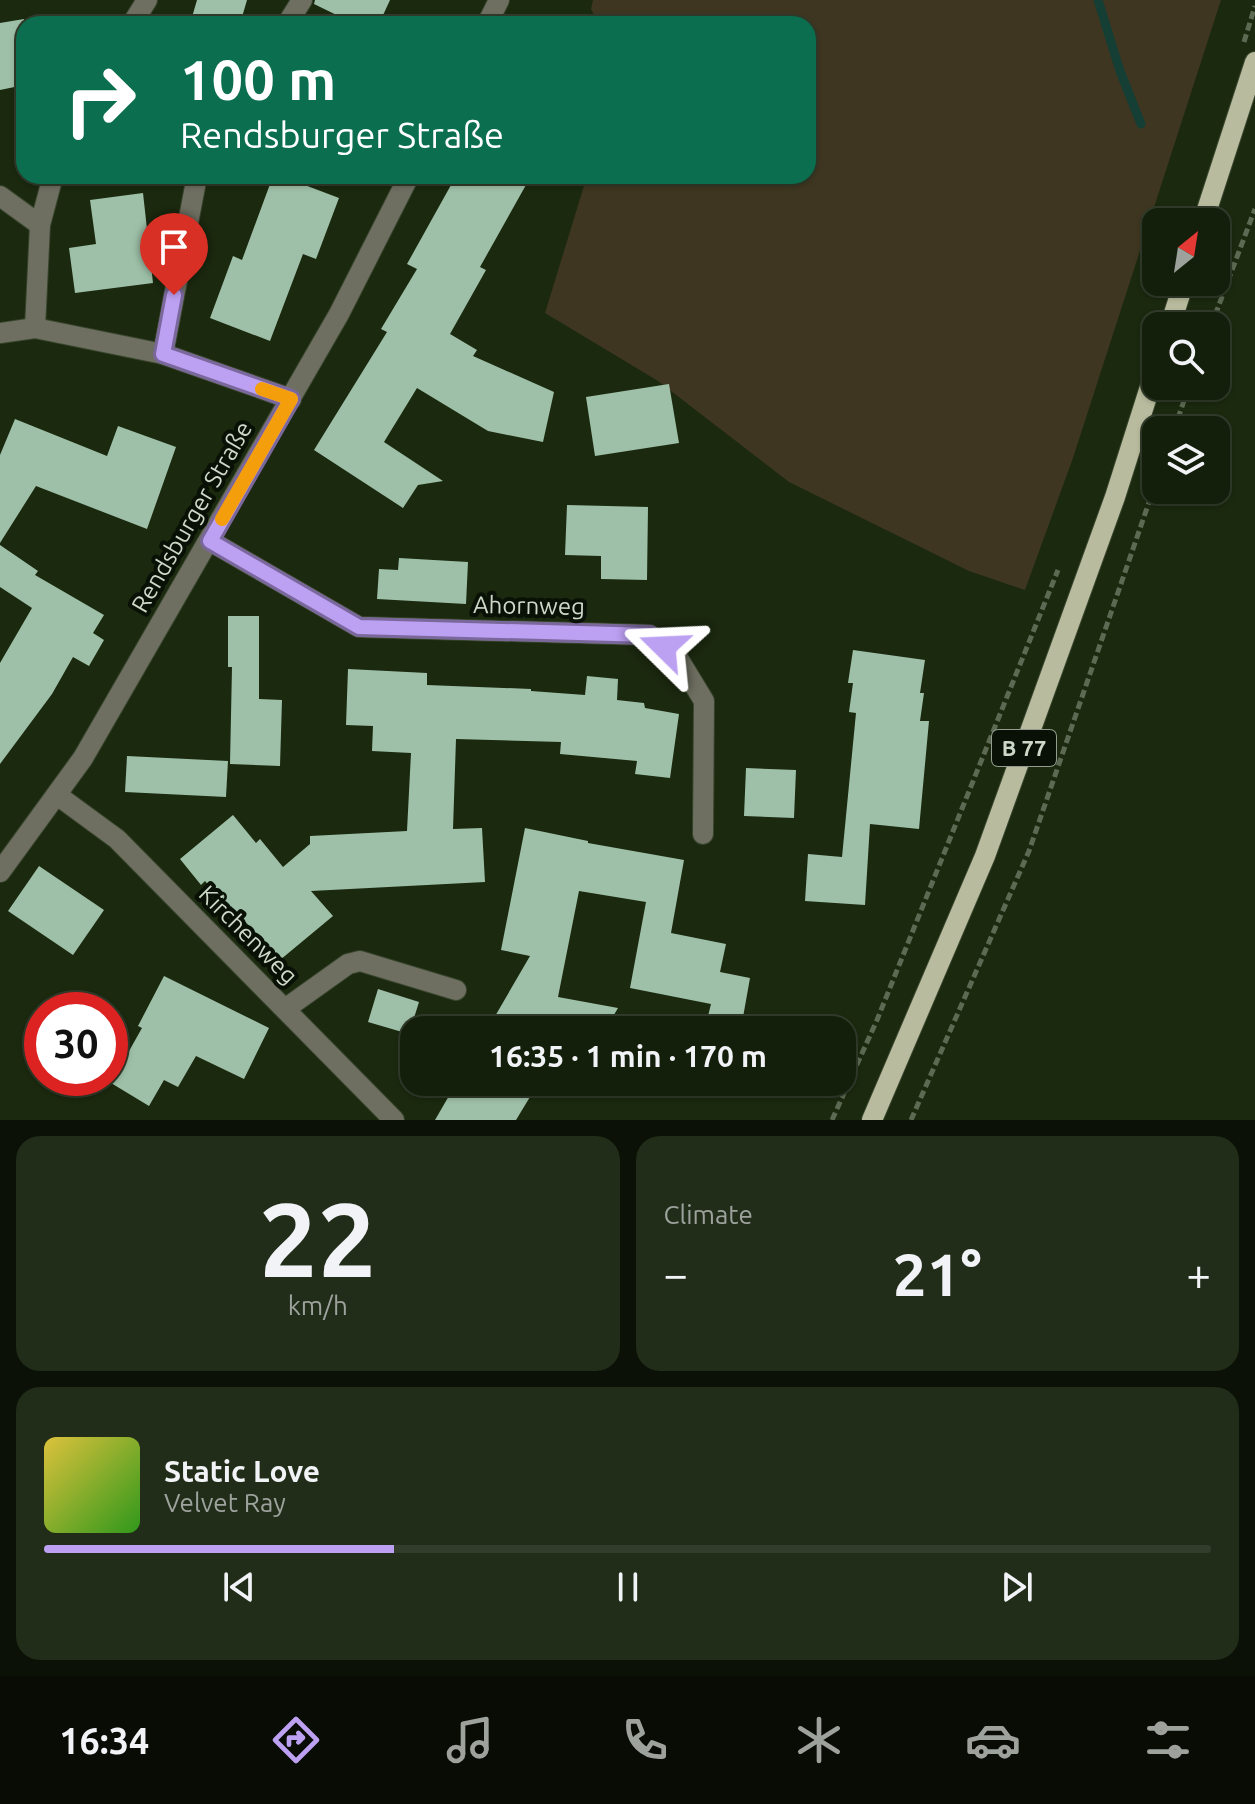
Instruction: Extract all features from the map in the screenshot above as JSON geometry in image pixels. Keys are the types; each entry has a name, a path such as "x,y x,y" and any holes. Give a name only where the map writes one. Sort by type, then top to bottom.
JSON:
{"main road":[{"path":"1208,208 1255,62"},
{"name":"B 77","path":"872,1120 985,856 1115,497 1146,400"}],"street":[{"path":"35,328 40,225 51,184"},
{"path":"163,354 195,184"},
{"name":"Rendsburger Straße","path":"0,872 83,758 339,314 405,184"},
{"path":"0,196 40,225"},
{"path":"0,333 35,328 163,354 291,399"},
{"name":"Ahornweg","path":"210,541 359,627 650,635 679,660 704,701 703,834"},
{"name":"Kirchenweg","path":"57,795 117,839 394,1120"},
{"path":"285,1009 348,964 360,961 456,990"}],"path":[{"path":"1216,312 1255,209"},
{"path":"911,1120 1029,851 1148,504"},
{"path":"832,1120 877,1020 1060,566"}],"shaded area":[{"path":"593,0 1221,0 1154,208 1142,208 1142,244 1073,458 1025,590 969,571 789,482 658,381 545,313 585,184 816,184 816,16 595,16 591,9"}],"building":[{"path":"197,0 247,0 242,16 192,16"},
{"path":"315,0 390,0 383,16 339,16 314,4"},
{"path":"16,20 16,87 0,90 0,23"},
{"path":"270,184 302,184 339,198 316,259 303,254 270,341 210,318 233,256 242,260"},
{"path":"452,184 527,184 480,267 486,270 450,334 477,350 473,356 554,392 543,442 488,431 417,388 384,442 443,481 418,485 403,508 314,450 387,332 381,329 417,269 407,264"},
{"path":"143,193 153,283 75,293 69,248 96,244 90,200"},
{"path":"669,384 679,443 595,456 586,397"},
{"path":"15,419 107,456 118,426 176,447 147,529 36,486 0,543 0,455"},
{"path":"567,505 648,507 647,580 601,579 601,556 565,555"},
{"path":"0,545 38,571 35,575 104,615 93,633 104,640 89,666 73,657 52,694 0,764 0,663 32,608 0,587"},
{"path":"399,558 468,562 466,604 377,599 379,569 398,570"},
{"path":"228,616 259,616 259,699 282,700 280,766 230,764 232,667 228,667"},
{"path":"853,650 925,660 920,721 929,721 919,829 870,824 865,905 805,901 808,854 842,857 856,713 849,712 853,683 848,683"},
{"path":"348,669 427,673 427,685 531,689 585,695 587,676 618,679 617,700 644,703 645,708 679,714 670,778 635,774 637,761 560,754 561,742 456,739 453,829 482,828 485,882 311,891 333,916 280,960 231,906 228,909 205,881 201,885 180,859 233,815 256,843 260,839 283,867 310,844 310,836 407,831 411,753 372,751 373,726 346,725"},
{"path":"127,756 228,761 226,797 125,792"},
{"path":"746,768 796,770 794,818 744,816"},
{"path":"525,828 684,860 671,933 726,944 720,972 750,978 743,1016 708,1016 711,1004 630,988 646,902 579,891 558,997 618,1008 613,1016 495,1016 530,956 501,950"},
{"path":"39,866 104,910 73,955 8,911"},
{"path":"164,976 269,1028 244,1079 196,1056 178,1087 164,1080 149,1106 128,1093 128,1053 142,1028 138,1026"},
{"path":"378,989 419,1002 415,1016 400,1016 400,1031 368,1022"},
{"path":"449,1096 531,1096 516,1120 435,1120"}],"waterway":[{"path":"1098,0 1120,71 1141,124"}],"slow traffic":[{"path":"222,519 291,399 262,389"}],"route":[{"path":"174,295 163,354 291,399 210,541 359,627 650,635 664,647"}]}
